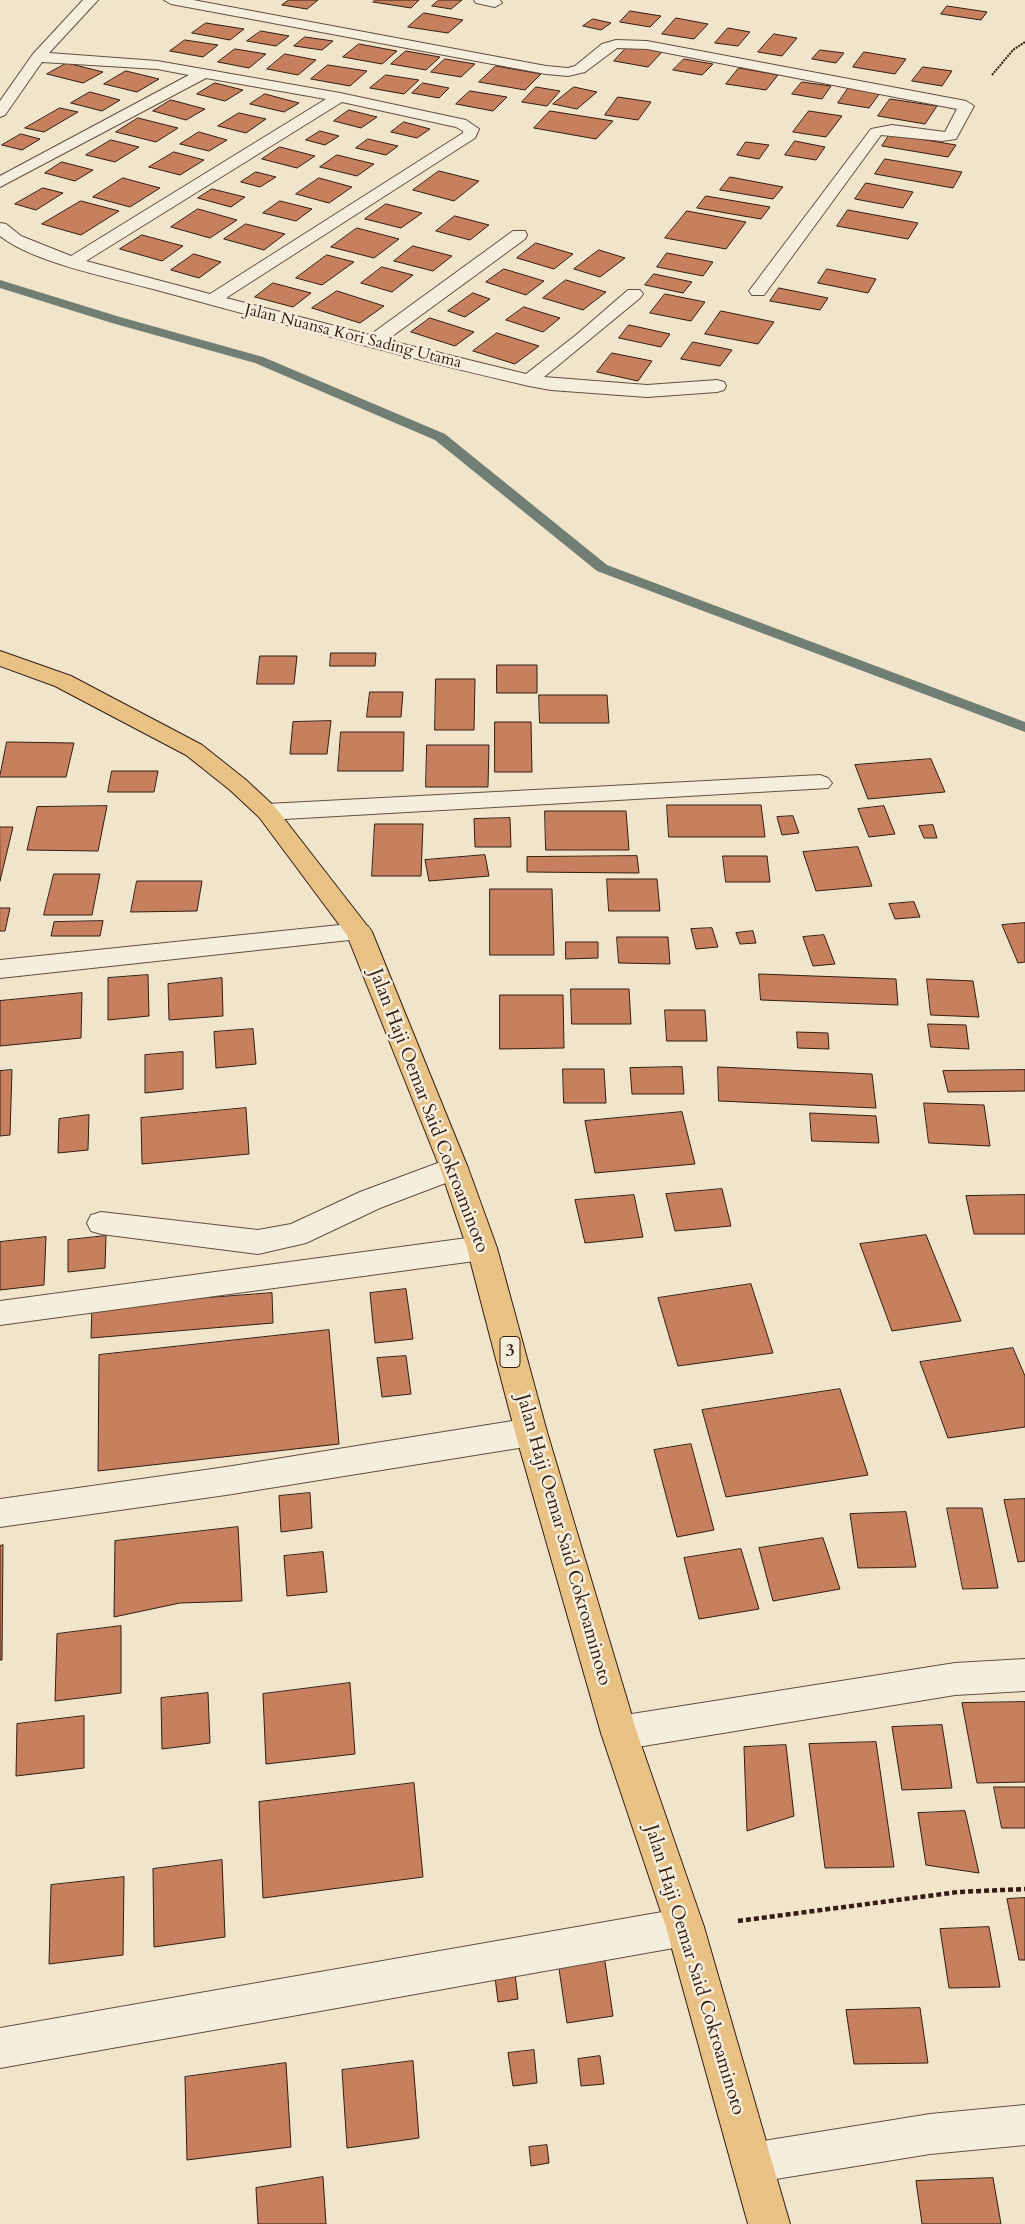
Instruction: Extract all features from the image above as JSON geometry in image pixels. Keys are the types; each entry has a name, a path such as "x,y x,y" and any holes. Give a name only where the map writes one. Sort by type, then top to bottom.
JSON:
{"highway":[{"name":"Jalan Haji Oemar Said Cokroaminoto","path":"0,658 63,681 116,707 194,750 238,785 267,812 358,932 454,1168 482,1248 531,1432 619,1733 685,1927 769,2224"}],"street":[{"path":"0,112 38,57 92,0"},
{"path":"170,0 546,70 568,72 580,69 607,47 616,44 647,45 966,106 951,136 942,137 889,131 876,132 758,291"},
{"path":"481,0 495,3"},
{"path":"38,57 157,65 340,98 461,123 471,129 470,135 212,300"},
{"path":"0,182 204,73"},
{"path":"72,262 340,98"},
{"name":"Jalan Nuansa Kori Sading Utama","path":"0,228 15,240 72,262 372,342 529,380 551,384 647,391 718,386"},
{"path":"372,342 518,235"},
{"path":"529,380 582,339 634,294"},
{"path":"267,812 820,783"},
{"path":"0,969 358,932"},
{"path":"101,1223 258,1242 296,1235 370,1200 454,1168"},
{"path":"0,1314 482,1248"},
{"path":"0,1513 226,1481 531,1432"},
{"path":"619,1733 955,1679 1025,1675"},
{"path":"0,2048 685,1927"},
{"path":"751,2163 930,2134 1025,2125"}],"path":[{"path":"966,106 1013,50 1025,42"},
{"path":"685,1927 958,1892 1025,1889"}],"building":[{"path":"289,0 318,0 307,9 282,5"},
{"path":"375,0 419,0 411,8 373,2"},
{"path":"439,0 462,0 451,9 432,6"},
{"path":"947,6 987,12 981,20 941,14"},
{"path":"630,11 661,16 650,27 620,22"},
{"path":"424,13 463,20 448,33 408,27"},
{"path":"676,18 708,24 694,39 662,34"},
{"path":"593,19 611,23 601,30 583,26"},
{"path":"206,23 244,29 230,40 192,33"},
{"path":"728,28 750,32 738,46 715,43"},
{"path":"261,31 289,36 276,46 247,41"},
{"path":"774,34 797,38 782,56 758,52"},
{"path":"305,37 333,41 322,50 294,46"},
{"path":"185,40 218,45 203,57 170,51"},
{"path":"359,44 397,51 382,64 343,57"},
{"path":"628,46 662,52 648,67 614,61"},
{"path":"235,49 266,54 249,68 218,62"},
{"path":"820,50 844,53 836,63 812,59"},
{"path":"406,51 440,57 426,70 391,64"},
{"path":"864,52 906,59 895,74 853,67"},
{"path":"285,54 316,60 298,75 267,69"},
{"path":"445,59 475,64 461,77 431,72"},
{"path":"684,59 713,64 702,75 673,70"},
{"path":"67,63 103,72 83,83 47,74"},
{"path":"328,65 367,71 350,86 311,79"},
{"path":"496,66 541,74 525,90 479,82"},
{"path":"923,67 952,71 942,86 912,81"},
{"path":"739,68 778,75 766,90 726,84"},
{"path":"126,71 159,79 137,92 104,84"},
{"path":"386,75 419,80 404,94 370,88"},
{"path":"802,82 831,86 822,99 792,94"},
{"path":"215,83 243,90 225,101 197,94"},
{"path":"423,83 449,88 439,98 412,93"},
{"path":"536,87 560,91 547,106 522,102"},
{"path":"574,87 597,92 577,109 553,104"},
{"path":"849,87 880,93 869,108 838,103"},
{"path":"470,91 507,97 493,111 456,104"},
{"path":"90,92 120,100 102,111 71,103"},
{"path":"265,94 299,103 284,112 250,104"},
{"path":"618,97 651,102 638,120 605,115"},
{"path":"890,99 937,106 925,124 878,116"},
{"path":"171,100 205,109 186,120 153,111"},
{"path":"60,108 78,112 44,132 25,128"},
{"path":"349,110 377,117 361,128 334,121"},
{"path":"550,111 613,121 596,139 534,128"},
{"path":"809,111 842,116 826,137 793,132"},
{"path":"239,113 266,119 246,133 218,126"},
{"path":"138,118 178,128 156,142 116,132"},
{"path":"404,122 430,129 417,138 391,132"},
{"path":"320,131 339,136 325,145 306,140"},
{"path":"199,132 227,140 209,151 180,144"},
{"path":"21,134 40,139 22,150 2,145"},
{"path":"890,134 956,145 948,157 882,146"},
{"path":"368,139 398,146 386,155 356,148"},
{"path":"111,140 139,147 115,162 86,155"},
{"path":"795,141 825,147 816,160 785,155"},
{"path":"746,142 769,145 759,159 737,155"},
{"path":"280,147 315,156 297,168 262,159"},
{"path":"174,152 204,160 180,175 149,167"},
{"path":"337,155 374,164 357,176 320,167"},
{"path":"885,159 962,172 953,188 875,174"},
{"path":"62,162 93,170 75,181 45,173"},
{"path":"439,171 479,181 454,201 413,190"},
{"path":"256,172 276,177 260,187 241,182"},
{"path":"730,177 783,187 773,199 720,190"},
{"path":"123,178 160,188 130,207 93,197"},
{"path":"319,178 352,187 329,203 296,194"},
{"path":"866,183 913,192 903,208 855,199"},
{"path":"43,188 63,193 36,210 15,204"},
{"path":"212,189 245,197 231,207 198,198"},
{"path":"706,196 770,207 761,219 697,208"},
{"path":"81,201 119,211 81,235 42,224"},
{"path":"280,201 312,209 296,221 263,213"},
{"path":"386,204 422,213 401,228 365,219"},
{"path":"198,209 237,220 210,238 171,227"},
{"path":"848,210 918,223 908,239 837,226"},
{"path":"687,211 746,222 726,249 665,238"},
{"path":"455,216 489,225 470,240 436,231"},
{"path":"246,224 285,234 264,250 224,239"},
{"path":"357,228 399,239 374,258 331,247"},
{"path":"142,235 183,246 162,261 120,249"},
{"path":"536,243 573,254 554,269 517,258"},
{"path":"413,246 452,256 433,271 394,261"},
{"path":"599,250 625,258 600,277 574,269"},
{"path":"667,253 713,262 703,276 657,267"},
{"path":"194,254 221,262 199,278 171,270"},
{"path":"327,255 354,262 322,285 296,278"},
{"path":"382,267 413,275 392,292 361,283"},
{"path":"504,269 544,281 526,295 486,282"},
{"path":"827,269 876,279 868,293 818,283"},
{"path":"654,274 692,282 683,293 645,285"},
{"path":"566,280 606,292 583,310 543,298"},
{"path":"273,283 311,293 293,307 255,297"},
{"path":"779,288 828,298 820,310 770,301"},
{"path":"337,291 384,306 360,323 312,308"},
{"path":"473,293 490,299 465,317 448,311"},
{"path":"665,294 705,302 691,321 650,313"},
{"path":"524,307 560,318 543,332 506,320"},
{"path":"721,311 774,322 758,344 705,334"},
{"path":"430,318 474,332 455,346 411,332"},
{"path":"629,325 670,334 661,347 619,338"},
{"path":"497,333 539,346 515,364 473,351"},
{"path":"693,342 732,350 720,366 681,359"},
{"path":"612,353 652,361 638,381 597,372"},
{"path":"331,653 376,653 375,666 330,666"},
{"path":"260,656 297,656 294,684 257,684"},
{"path":"497,665 537,665 537,693 497,693"},
{"path":"436,679 475,679 474,730 435,730"},
{"path":"370,692 403,692 401,717 367,717"},
{"path":"539,695 607,695 609,723 540,723"},
{"path":"331,721 327,754 290,754 293,722"},
{"path":"495,722 531,722 532,772 495,772"},
{"path":"341,732 404,732 403,771 338,771"},
{"path":"7,742 74,743 66,777 0,777"},
{"path":"427,745 489,745 488,787 426,787"},
{"path":"931,759 945,792 868,799 855,765"},
{"path":"112,771 158,771 154,792 108,792"},
{"path":"667,805 761,805 765,837 669,837"},
{"path":"107,806 98,851 27,850 37,807"},
{"path":"884,806 895,834 869,837 858,809"},
{"path":"545,811 626,811 629,850 546,850"},
{"path":"793,816 799,833 782,835 777,817"},
{"path":"510,818 511,847 475,847 474,819"},
{"path":"375,824 423,824 421,876 372,876"},
{"path":"933,825 937,838 924,838 919,826"},
{"path":"0,827 13,827 0,881"},
{"path":"858,847 872,886 816,891 803,852"},
{"path":"485,855 489,876 429,881 425,860"},
{"path":"637,856 639,873 527,872 527,857"},
{"path":"723,856 767,856 770,882 726,882"},
{"path":"54,874 100,874 92,915 44,915"},
{"path":"607,879 657,879 660,911 609,911"},
{"path":"137,881 202,881 197,911 131,912"},
{"path":"490,889 552,889 554,955 490,955"},
{"path":"914,902 920,917 895,919 889,904"},
{"path":"0,908 10,908 5,931 0,931"},
{"path":"103,921 100,936 51,936 54,922"},
{"path":"1025,923 1025,962 1018,963 1002,925"},
{"path":"712,928 718,947 696,949 691,929"},
{"path":"753,931 756,943 740,944 736,933"},
{"path":"824,935 835,964 813,966 803,937"},
{"path":"617,937 668,937 670,964 619,963"},
{"path":"566,942 598,942 598,958 566,959"},
{"path":"759,974 896,979 898,1005 761,1000"},
{"path":"148,975 149,1016 108,1020 108,978"},
{"path":"222,978 223,1016 169,1020 168,984"},
{"path":"927,979 973,981 979,1017 931,1015"},
{"path":"571,989 629,989 631,1024 572,1024"},
{"path":"82,993 81,1038 0,1046 0,1001"},
{"path":"500,995 563,995 564,1048 500,1049"},
{"path":"665,1010 705,1010 707,1041 667,1041"},
{"path":"928,1024 966,1025 969,1049 931,1047"},
{"path":"253,1029 256,1064 216,1068 214,1032"},
{"path":"797,1032 828,1033 829,1049 798,1048"},
{"path":"183,1052 183,1089 145,1093 145,1055"},
{"path":"682,1067 684,1094 632,1094 630,1068"},
{"path":"718,1067 872,1074 876,1108 719,1101"},
{"path":"563,1069 604,1069 606,1103 564,1103"},
{"path":"12,1070 10,1135 0,1136 0,1071"},
{"path":"1025,1070 1025,1091 948,1092 943,1071"},
{"path":"924,1103 984,1105 990,1146 929,1143"},
{"path":"246,1108 249,1154 142,1164 141,1118"},
{"path":"682,1112 695,1164 595,1173 585,1121"},
{"path":"810,1113 876,1116 879,1143 812,1141"},
{"path":"89,1115 88,1150 58,1153 59,1119"},
{"path":"722,1189 731,1226 675,1231 666,1194"},
{"path":"634,1195 643,1237 585,1243 575,1200"},
{"path":"1025,1195 1025,1234 974,1234 966,1196"},
{"path":"926,1235 961,1321 892,1331 860,1244"},
{"path":"106,1236 105,1268 68,1272 68,1240"},
{"path":"46,1237 44,1285 0,1290 0,1242"},
{"path":"751,1284 773,1353 678,1366 658,1298"},
{"path":"406,1289 413,1339 375,1343 370,1293"},
{"path":"272,1293 273,1323 91,1338 92,1307"},
{"path":"329,1330 339,1444 98,1471 99,1355"},
{"path":"1013,1348 1025,1376 1025,1427 948,1438 920,1362"},
{"path":"406,1356 411,1394 382,1397 377,1358"},
{"path":"840,1389 868,1475 726,1497 702,1410"},
{"path":"691,1444 714,1530 677,1537 654,1450"},
{"path":"310,1493 312,1528 281,1532 279,1496"},
{"path":"1025,1499 1025,1561 1018,1562 1004,1500"},
{"path":"947,1508 982,1508 998,1588 963,1589"},
{"path":"906,1512 916,1567 858,1568 850,1514"},
{"path":"238,1527 242,1601 180,1603 114,1617 115,1541"},
{"path":"823,1538 840,1589 773,1601 759,1548"},
{"path":"3,1545 2,1660 0,1660 0,1546"},
{"path":"741,1549 759,1609 699,1619 684,1558"},
{"path":"323,1552 327,1592 287,1596 284,1556"},
{"path":"121,1626 121,1693 55,1701 57,1634"},
{"path":"350,1683 355,1754 266,1764 263,1694"},
{"path":"208,1693 210,1743 162,1749 161,1698"},
{"path":"1025,1702 1025,1782 977,1783 962,1703"},
{"path":"84,1716 84,1768 16,1776 17,1724"},
{"path":"942,1725 952,1788 902,1790 892,1727"},
{"path":"876,1742 894,1867 825,1868 809,1744"},
{"path":"786,1745 794,1816 747,1831 744,1747"},
{"path":"414,1783 423,1877 263,1898 259,1802"},
{"path":"994,1787 1025,1787 1025,1828 1002,1828"},
{"path":"965,1811 979,1873 926,1865 918,1813"},
{"path":"222,1860 225,1937 154,1947 153,1869"},
{"path":"124,1877 123,1955 49,1964 51,1885"},
{"path":"1025,1898 1025,1960 1019,1960 1007,1899"},
{"path":"989,1927 1000,1987 949,1988 940,1929"},
{"path":"604,1955 613,2016 567,2023 558,1962"},
{"path":"515,1974 518,1999 498,2002 495,1977"},
{"path":"920,2008 928,2063 854,2064 846,2010"},
{"path":"534,2050 537,2083 513,2086 508,2053"},
{"path":"600,2056 604,2084 581,2086 578,2059"},
{"path":"413,2061 419,2138 347,2148 342,2070"},
{"path":"286,2063 291,2147 187,2160 185,2077"},
{"path":"547,2145 549,2163 531,2166 529,2147"},
{"path":"323,2177 326,2224 258,2224 256,2188"},
{"path":"993,2178 1001,2224 922,2224 916,2181"}],"waterway":[{"path":"0,284 116,320 259,360 440,437 602,568 1025,727"}]}
